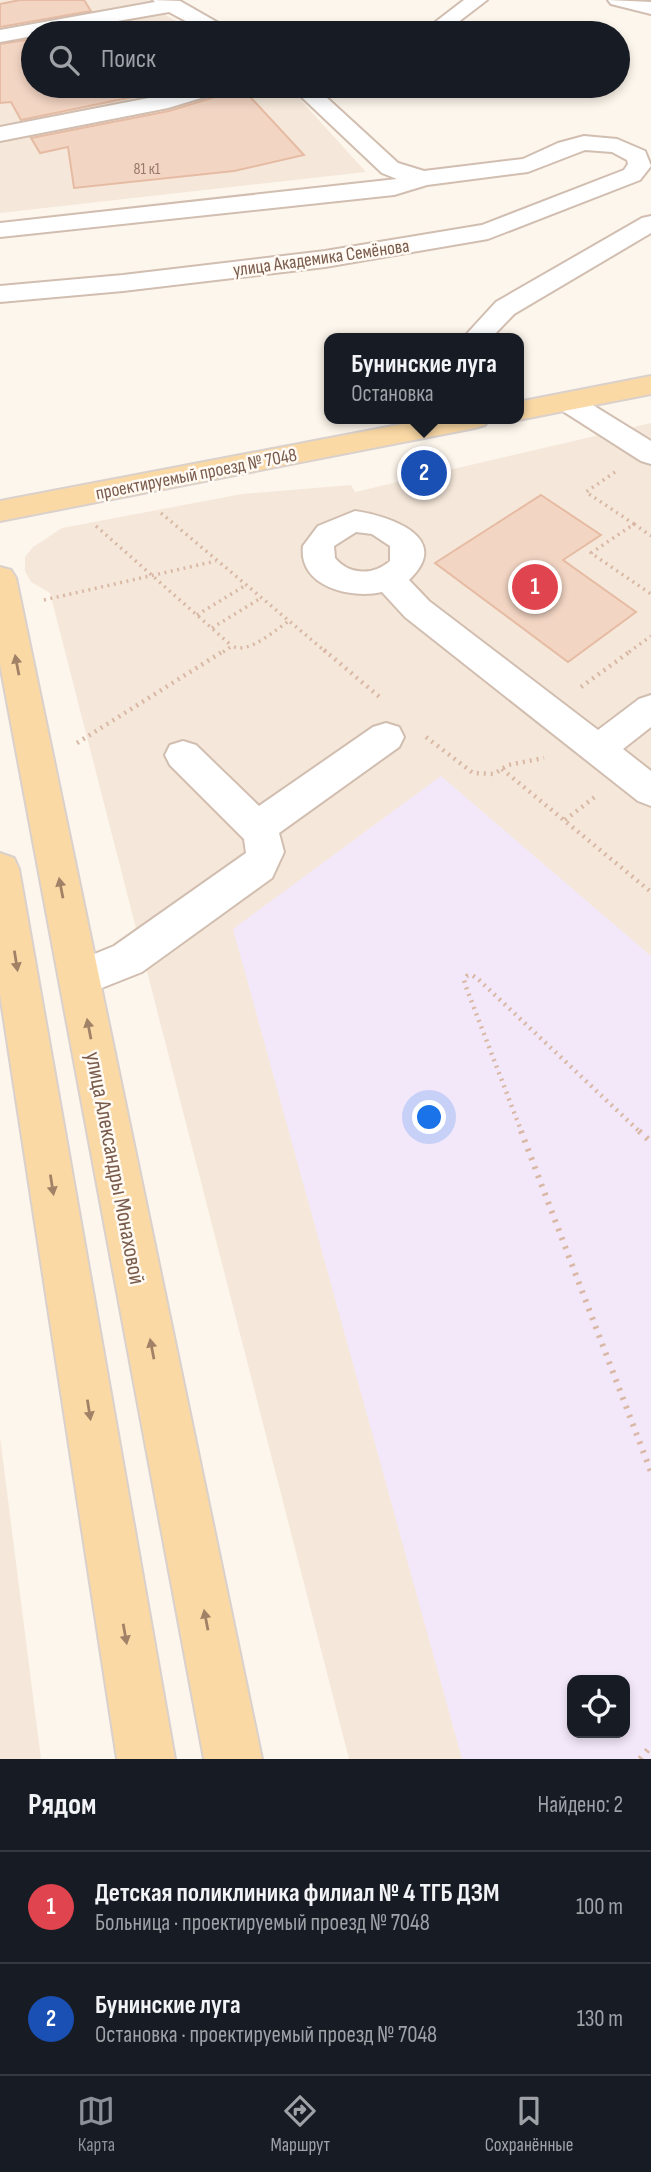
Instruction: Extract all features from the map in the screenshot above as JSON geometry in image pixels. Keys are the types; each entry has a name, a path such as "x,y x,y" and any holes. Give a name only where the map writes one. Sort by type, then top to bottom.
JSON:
{"main road":[{"path":"524,410 651,386"},
{"name":"проектируемый проезд № 7048","path":"0,511 442,424"},
{"name":"улица Александры Монаховой","path":"0,578 233,1759"},
{"path":"0,869 146,1759"}],"street":[{"path":"448,21 477,0"},
{"path":"618,0 651,9"},
{"path":"76,21 168,3 200,21"},
{"path":"0,36 21,32"},
{"path":"0,134 178,98"},
{"path":"316,98 390,168 415,176"},
{"name":"улица Академика Семёнова","path":"0,294 123,283 311,260 488,232 632,175 640,165 637,156 617,146 584,143 565,148 528,165 415,176"},
{"path":"0,203 6,229 394,188 415,176"},
{"path":"481,333 505,309 651,223"},
{"path":"568,402 651,454"},
{"path":"388,579 417,609 651,791"},
{"path":"598,749 651,708"},
{"path":"257,828 389,722"},
{"path":"79,979 128,960 258,867 267,853 267,842 257,828 183,755"}],"path":[{"path":"618,471 586,492 651,536"},
{"path":"152,506 289,621 389,722"},
{"path":"87,518 237,649 246,649 289,621"},
{"path":"634,524 591,553 651,594"},
{"path":"42,601 217,561"},
{"path":"197,615 246,586"},
{"path":"212,628 261,598"},
{"path":"549,711 651,636"},
{"path":"76,743 232,646"},
{"path":"422,733 473,774 494,774 505,767 651,891"},
{"path":"651,1142 478,979 472,975 467,976 464,980 466,987 651,1472"},
{"path":"640,1759 651,1746"}],"shaded area":[{"path":"0,0 177,0 155,9 176,21 21,21 21,98 299,98 366,172 0,213"},
{"path":"651,423 651,1759 349,1759 50,593 31,582 25,571 25,557 33,547 62,528 242,494 351,485 355,492"},
{"path":"441,776 651,956 651,1759 462,1759 233,929"},
{"path":"0,1437 41,1759 0,1759"}],"building":[{"path":"20,0 84,0 91,11 21,21 21,23 0,27 0,4"},
{"path":"21,41 21,98 128,98 21,120 11,102 0,103 0,44"},
{"path":"212,98 251,98 304,155 234,171 74,188 68,147 40,153 31,138 169,111"},
{"path":"541,495 601,535 563,560 636,612 568,662 435,563"}],"place":[{"name":"Бунинские луга","path":"424,473"},
{"name":"Детская поликлиника филиал № 4 ТГБ ДЗМ","path":"535,587"}]}
